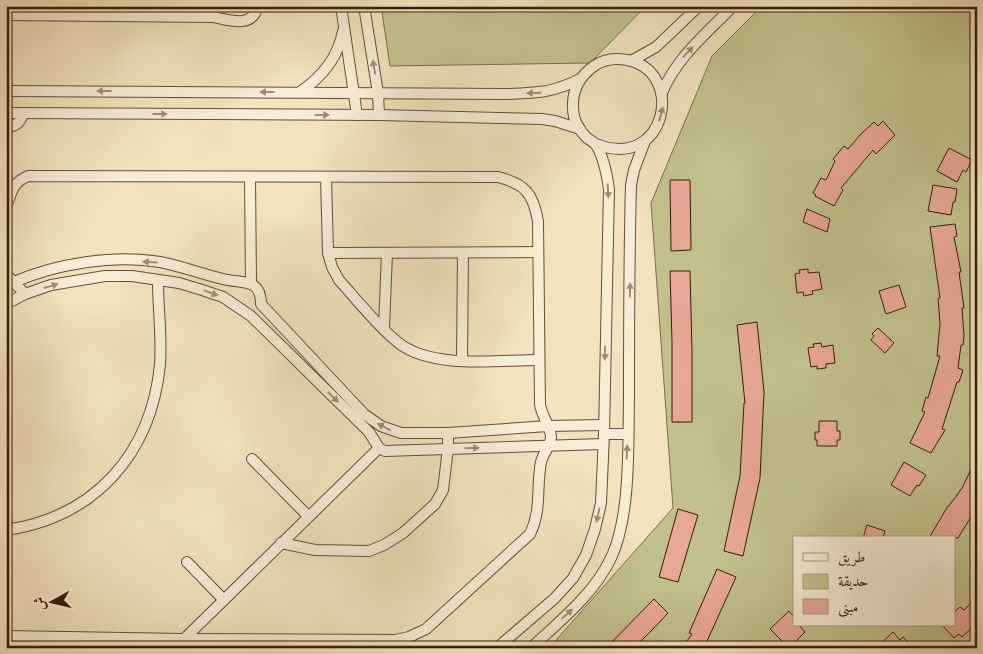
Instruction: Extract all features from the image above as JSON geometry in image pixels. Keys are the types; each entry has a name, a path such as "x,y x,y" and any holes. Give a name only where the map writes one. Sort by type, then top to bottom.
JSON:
{"street":[{"path":"7,6 6,15 94,11 213,17 238,22 244,22 254,15 258,6"},
{"path":"212,6 213,17"},
{"path":"342,6 356,115"},
{"path":"364,6 380,115"},
{"path":"631,61 661,43 699,6"},
{"path":"662,93 667,79 682,58 733,6"},
{"path":"300,92 314,82 330,63 341,40 344,23"},
{"path":"620,59 631,61 650,73 657,82 662,93 663,106 660,119 654,131 634,147 621,150 608,149 587,138 580,129 573,109 575,88 588,70 597,64 608,60 620,59"},
{"path":"6,91 543,93 580,79"},
{"path":"6,113 380,115 542,119 580,129"},
{"path":"6,127 16,125 22,118 23,113"},
{"path":"531,648 597,582 611,558 621,531 625,503 628,434 632,185 634,170 645,140"},
{"path":"496,648 555,598 573,578 586,555 596,530 601,504 608,188 606,174 596,144"},
{"path":"6,208 13,186 19,180 28,176 250,178 498,177 514,181 527,191 535,205 538,221 538,360 540,404 542,416 551,436 541,460 536,521 530,534 426,629 409,637 395,640 6,636"},
{"path":"326,177 328,253 332,267 339,280 400,344 419,355 440,361 538,360"},
{"path":"250,178 251,283"},
{"path":"462,361 463,252"},
{"path":"328,253 538,252"},
{"path":"384,328 387,253"},
{"path":"14,282 36,272 61,266 119,260 158,262 225,280 245,281 251,283 260,292 261,304 364,414 382,426 401,433 448,433 548,426 603,434 628,434"},
{"path":"6,274 25,294"},
{"path":"6,304 25,294 51,285 105,276 132,276 158,280 192,287 223,297 251,316 369,432 379,448 389,452 448,448 548,446 603,434"},
{"path":"6,530 43,522 78,506 112,478 131,453 146,426 160,364 158,280"},
{"path":"251,316 261,304"},
{"path":"401,433 402,450"},
{"path":"281,543 315,550 369,551 384,545 403,533 435,504 443,490 448,433"},
{"path":"184,639 379,448"},
{"path":"252,459 308,516"},
{"path":"187,562 224,600"}],"green space":[{"path":"381,6 646,6 590,63 390,66"},
{"path":"762,6 977,6 977,648 549,648 673,508 651,203 712,56"}],"building":[{"path":"883,121 895,135 876,154 873,150 841,188 843,190 834,206 815,196 813,193 821,178 826,180 835,161 833,159 844,146 848,149 874,122 878,126"},
{"path":"949,148 972,160 966,172 963,170 957,182 937,171"},
{"path":"670,180 690,180 691,250 671,251"},
{"path":"933,185 957,189 951,215 928,211"},
{"path":"807,209 830,219 827,232 803,222"},
{"path":"955,224 957,236 954,237 961,272 959,272 964,308 962,308 964,336 958,368 963,370 959,382 957,382 942,429 945,430 931,453 910,443 925,412 922,411 926,397 928,398 940,356 937,356 940,324 938,298 940,298 930,227"},
{"path":"808,269 808,273 819,272 822,289 812,291 813,294 804,296 803,292 797,293 795,274 800,273 799,270"},
{"path":"670,271 690,271 692,422 672,422"},
{"path":"899,285 906,307 886,314 879,291"},
{"path":"757,322 764,392 760,478 743,556 724,551 740,476 745,403 737,325"},
{"path":"878,328 894,343 885,353 871,340 874,336 872,334"},
{"path":"821,343 822,347 833,345 835,363 826,364 826,368 817,369 817,366 811,367 808,348 814,347 813,344"},
{"path":"819,421 837,421 837,431 840,431 840,440 837,440 837,446 817,446 815,432 819,432"},
{"path":"977,457 977,514 974,512 958,538 956,536 930,536 948,506 962,488"},
{"path":"904,462 926,475 910,496 891,485"},
{"path":"678,509 698,515 678,582 659,577"},
{"path":"867,525 885,531 884,536 864,536"},
{"path":"717,569 736,577 704,648 682,648 692,634 689,633"},
{"path":"977,597 977,623 962,637 959,634 954,638 943,626 956,626 956,610 960,607 964,610"},
{"path":"654,599 668,613 652,630 634,648 606,648"},
{"path":"789,611 793,616 793,626 800,626 805,632 789,648 770,629"},
{"path":"893,632 900,640 903,637 909,643 906,646 908,648 876,648"}]}
